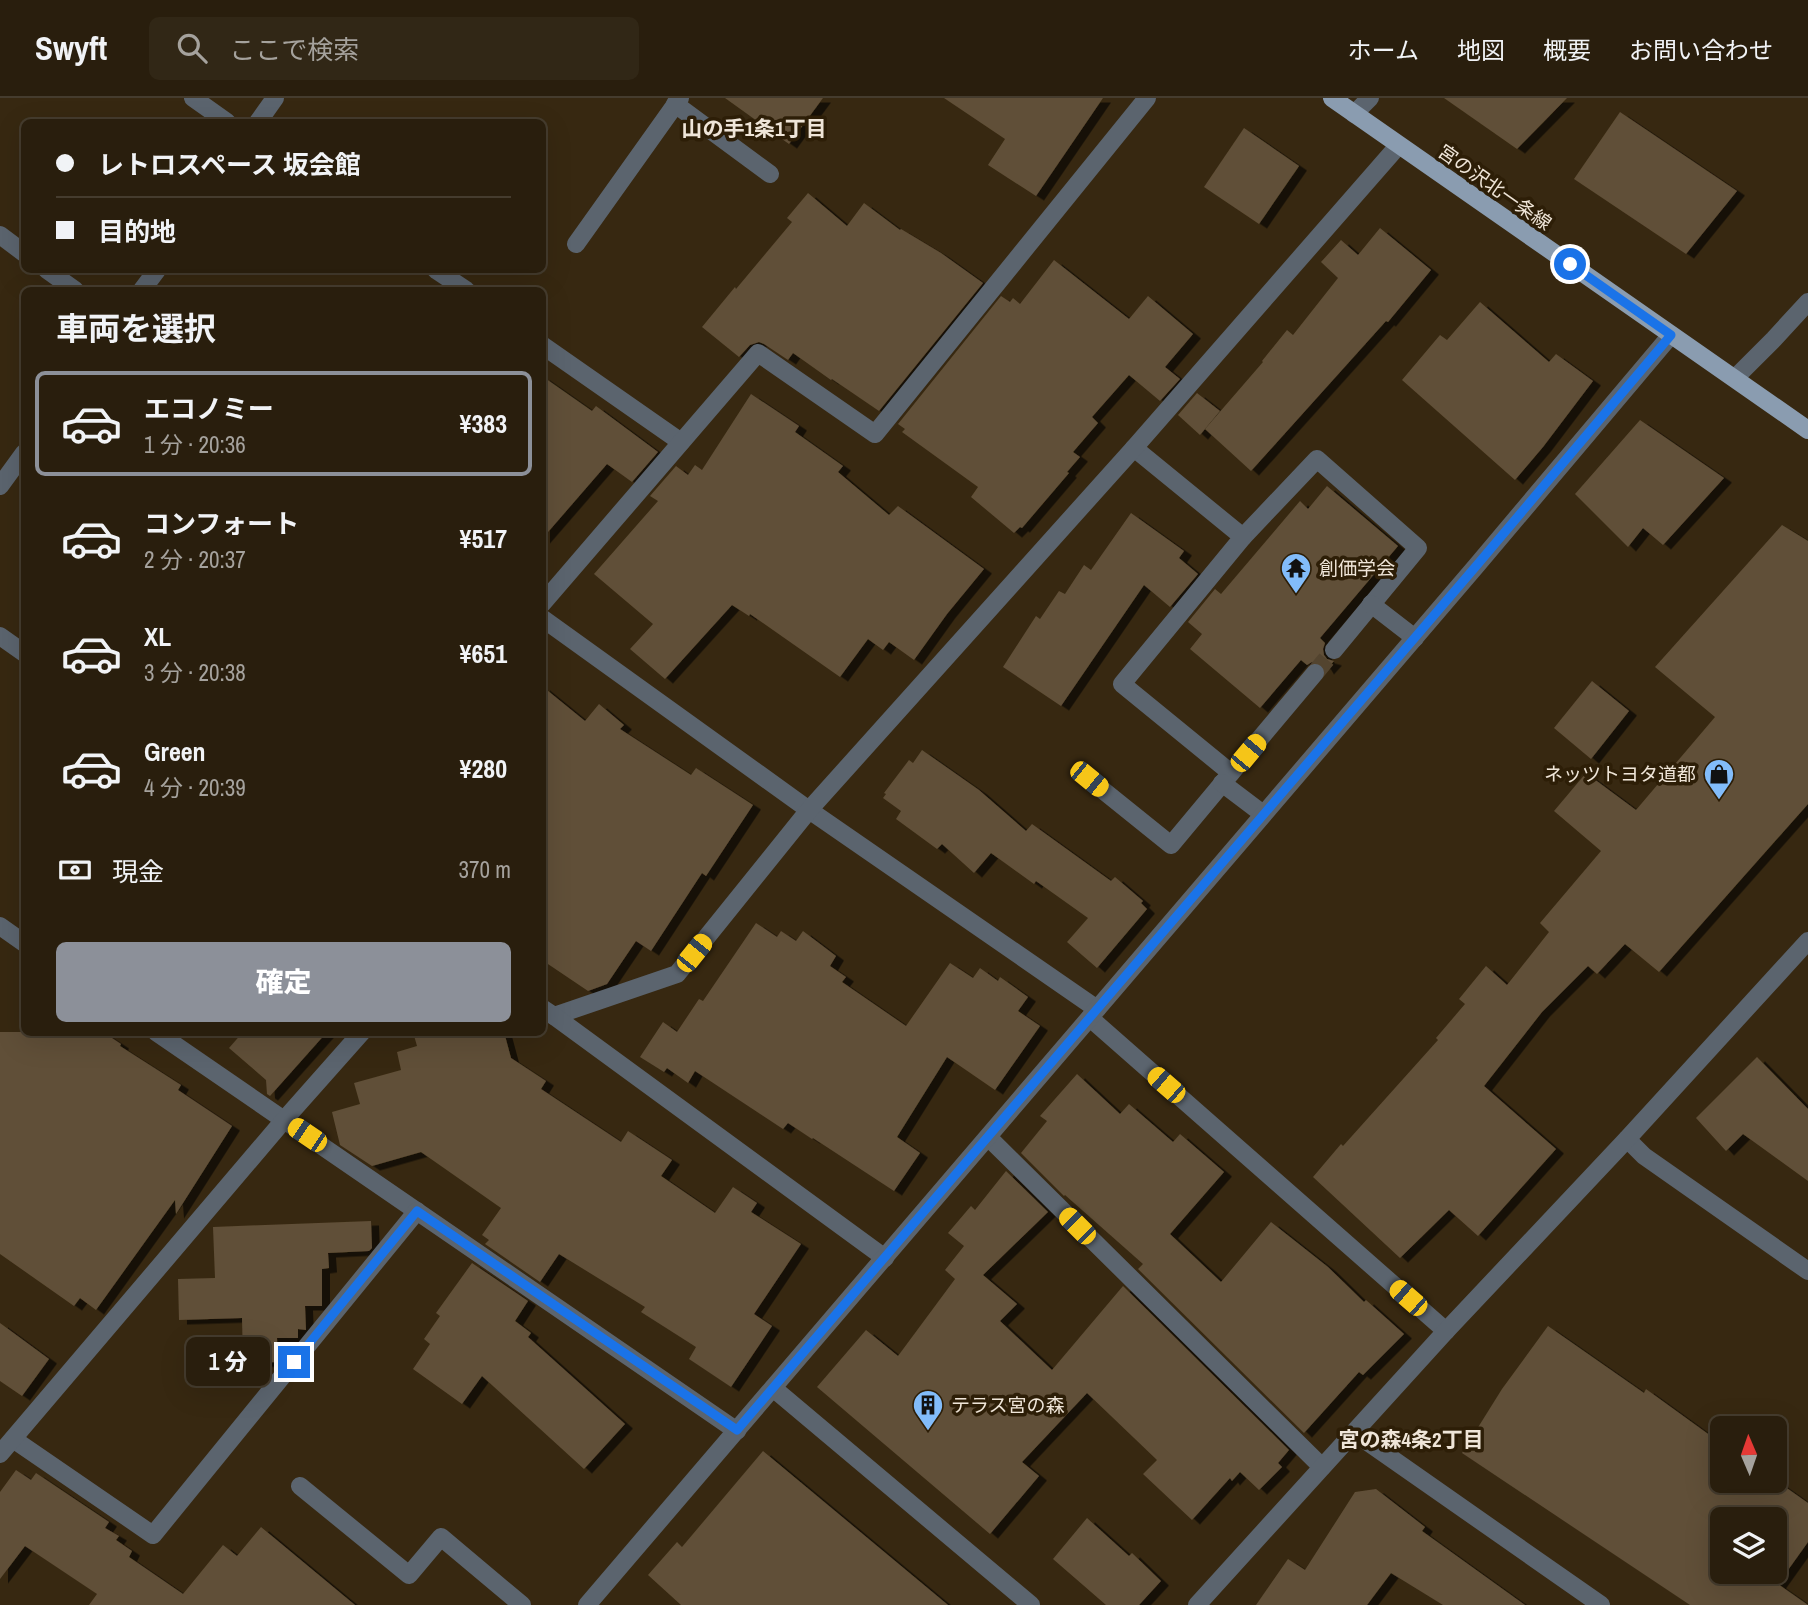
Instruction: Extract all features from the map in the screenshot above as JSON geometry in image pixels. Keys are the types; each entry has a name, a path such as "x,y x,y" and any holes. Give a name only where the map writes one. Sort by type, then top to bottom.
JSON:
{"main road":[{"name":"宮の沢北一条線","path":"1332,98 1808,430"}],"street":[{"path":"193,98 223,119"},
{"path":"260,119 275,98"},
{"path":"546,599 758,353 875,434 1147,98"},
{"path":"1354,114 1370,98"},
{"path":"576,244 677,101 770,174"},
{"path":"548,1012 677,974 809,810 1134,448 1398,146"},
{"path":"0,235 21,251"},
{"path":"51,273 71,287"},
{"path":"440,273 462,287"},
{"path":"1735,378 1808,302"},
{"path":"595,1602 737,1430 1671,335"},
{"path":"546,348 681,442"},
{"path":"1134,448 1243,537"},
{"path":"0,486 21,457"},
{"path":"1263,814 1122,684 1243,537 1317,459 1418,548 1334,650"},
{"path":"1371,604 1415,638"},
{"path":"546,621 1093,1013 1446,1331"},
{"path":"0,636 21,651"},
{"path":"1089,779 1171,845 1315,673"},
{"path":"2,930 21,941"},
{"path":"1197,1605 1446,1331 1808,942"},
{"path":"548,1012 885,1258"},
{"path":"162,1036 737,1430"},
{"path":"0,1454 358,1036"},
{"path":"988,1137 1322,1467"},
{"path":"1627,1139 1644,1156 1808,1271"},
{"path":"13,1439 153,1535 417,1211"},
{"path":"773,1388 1031,1605"},
{"path":"1355,1433 1601,1605"},
{"path":"300,1486 409,1575 441,1537 522,1605"}],"building":[{"path":"725,98 823,98 789,144"},
{"path":"944,98 1103,98 1036,196 988,165 1005,139"},
{"path":"1444,98 1567,98 1517,149"},
{"path":"1620,112 1737,191 1686,254 1574,179"},
{"path":"1244,128 1299,166 1259,224 1204,187"},
{"path":"808,193 847,226 864,203 900,230 941,253 983,283 879,411 793,353 788,360 759,342 750,345 739,357 702,327 792,222 787,218"},
{"path":"1380,228 1431,270 1388,322 1386,321 1251,471 1205,429 1287,330 1293,335 1338,278 1321,262 1341,240 1358,255"},
{"path":"1054,260 1129,319 1148,296 1193,334 1165,367 1180,379 1160,401 1129,375 1092,417 1098,423 1073,452 1080,457 1067,472 1069,473 1022,528 1014,533 971,497 978,487 902,432 905,429 898,424 1001,296 1010,302 1013,298 1020,304"},
{"path":"1480,302 1549,362 1556,354 1593,381 1515,480 1402,380 1440,335 1447,340"},
{"path":"546,379 592,411 596,406 658,452 632,482 607,464 546,534"},
{"path":"1197,393 1220,411 1200,435 1178,415"},
{"path":"751,394 799,426 795,432 843,466 838,472 889,515 898,506 984,569 914,660 889,642 883,650 868,639 840,677 750,614 749,616 732,605 665,679 630,649 653,624 594,574 658,501 650,496 676,466 688,475 695,465 702,470"},
{"path":"1640,420 1724,478 1663,545 1643,528 1628,547 1575,494"},
{"name":"創価学会","path":"1327,486 1398,546 1320,638 1325,643 1324,655 1334,661 1326,670 1318,662 1307,665 1301,660 1260,708 1190,649 1202,634 1188,622 1215,589 1221,594 1300,501 1308,509"},
{"path":"1131,513 1184,551 1179,558 1198,574 1170,607 1144,585 1061,706 1003,667 1036,616 1040,619 1059,591 1065,594 1084,565 1091,570"},
{"path":"1782,525 1808,541 1808,804 1659,972 1625,944 1597,974 1588,966 1542,1012 1484,1086 1556,1149 1478,1236 1449,1210 1400,1258 1313,1177 1438,1040 1436,1038 1465,1004 1459,999 1486,966 1507,985 1549,932 1540,923 1601,851 1554,811 1586,773 1636,810 1715,717 1655,667"},
{"path":"1592,681 1629,711 1591,759 1554,728"},
{"path":"546,689 585,721 599,704 624,725 620,729 691,775 696,768 753,805 706,876 702,873 651,951 636,941 607,984 588,991 546,963"},
{"path":"922,750 979,790 1026,831 1032,824 1111,881 1115,877 1143,901 1141,903 1147,909 1097,968 1067,942 1088,918 991,853 974,873 942,844 937,849 896,819 901,811 883,798 886,794 884,793 909,760 913,763"},
{"path":"756,923 777,937 781,931 796,941 803,931 836,956 830,966 846,977 842,982 906,1026 950,963 973,978 980,968 998,981 1000,977 1028,997 1018,1011 1040,1026 995,1090 947,1057 897,1137 920,1153 894,1191 788,1123 783,1129 695,1071 688,1083 667,1068 664,1072 640,1057 663,1022 677,1032 699,999 703,1001"},
{"path":"0,1032 21,1032 21,1036 109,1036 181,1085 178,1090 232,1126 176,1214 175,1200 96,1310 80,1298 74,1306 0,1254"},
{"path":"240,1036 323,1036 270,1096 267,1094 266,1080 229,1048"},
{"path":"414,1036 505,1036 511,1058 546,1081 541,1089 621,1142 628,1131 672,1160 661,1176 715,1213 733,1187 757,1203 751,1212 801,1244 754,1314 772,1326 731,1387 689,1359 696,1347 641,1312 645,1307 559,1254 540,1282 485,1244 489,1240 482,1235 501,1208 421,1152 372,1166 340,1145 332,1112 360,1104 354,1083 401,1070 397,1052 417,1046"},
{"path":"1757,1057 1808,1109 1808,1181 1743,1134 1726,1151 1696,1118"},
{"path":"1077,1074 1120,1114 1129,1104 1173,1142 1180,1134 1224,1172 1170,1234 1221,1282 1271,1222 1328,1267 1364,1302 1366,1300 1404,1334 1363,1375 1359,1372 1304,1433 1138,1269 1143,1264 1064,1196 1021,1153 1047,1121 1040,1116"},
{"path":"1006,1171 1048,1212 983,1275 1017,1304 1000,1321 1052,1370 1123,1286 1289,1450 1278,1463 1282,1467 1259,1490 1240,1472 1232,1481 1230,1478 1192,1520 1143,1474 1157,1460 1087,1393 1022,1462 1039,1476 990,1534 817,1387 866,1330 898,1356 955,1279 945,1270 964,1246 948,1233 971,1206 975,1210"},
{"path":"371,1221 372,1248 369,1251 328,1253 329,1268 322,1269 322,1306 305,1306 306,1330 298,1329 298,1338 277,1338 278,1362 243,1363 242,1318 179,1320 178,1279 215,1278 213,1227"},
{"path":"472,1263 528,1301 515,1321 531,1333 528,1337 625,1424 584,1469 482,1376 462,1404 413,1369 430,1344 424,1339 440,1316 436,1313"},
{"path":"0,1323 49,1359 22,1396 0,1381"},
{"path":"1548,1326 1644,1393 1646,1389 1710,1435 1710,1493 1787,1493 1787,1488 1808,1503 1808,1542 1787,1571 1787,1507 1710,1507 1710,1584 1778,1584 1808,1605 1690,1605 1462,1453 1502,1389"},
{"path":"763,1451 948,1605 681,1605 648,1575 677,1542 682,1547"},
{"path":"16,1470 31,1480 36,1473 109,1522 105,1528 119,1536 116,1540 132,1551 129,1557 183,1594 223,1545 237,1556 261,1527 355,1605 89,1605 97,1594 25,1546 0,1579 0,1492"},
{"path":"1376,1489 1425,1527 1422,1531 1525,1605 1443,1605 1391,1573 1367,1605 1256,1605 1288,1559 1305,1570 1355,1492"},
{"path":"1087,1518 1129,1556 1132,1553 1161,1581 1139,1605 1106,1605 1053,1559"}],"tunnel":[{"path":"1315,673 1334,650"}],"place":[{"name":"創価学会","path":"1296,595"},
{"name":"ネッツトヨタ道都","path":"1719,801"},
{"name":"テラス宮の森","path":"928,1432"}],"district":[{"name":"山の手1条1丁目","path":"754,129"},
{"name":"宮の森4条2丁目","path":"1411,1440"}],"route":[{"path":"294,1362 417,1211 737,1430 1671,335 1570,264"}]}
